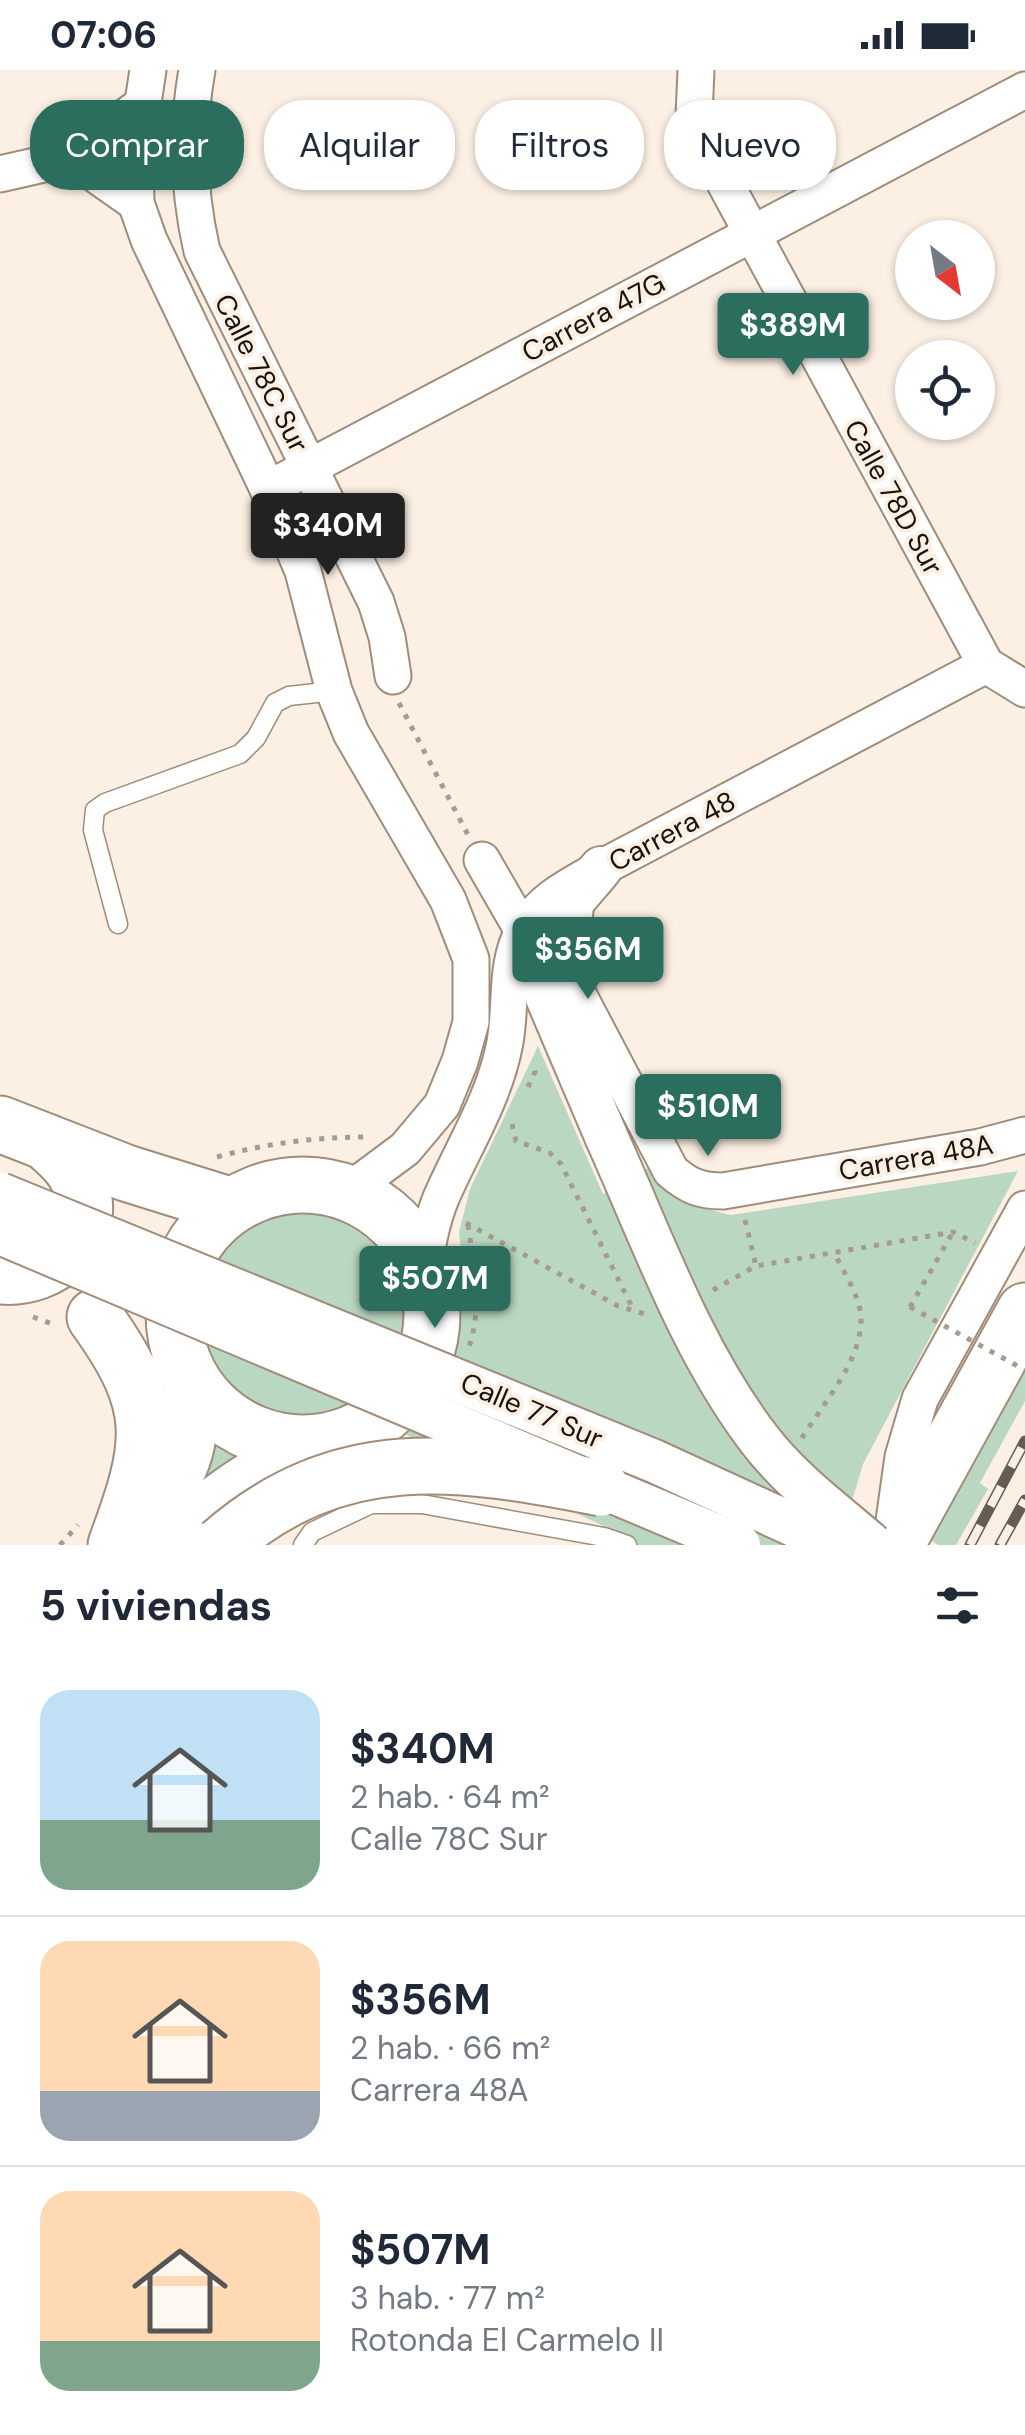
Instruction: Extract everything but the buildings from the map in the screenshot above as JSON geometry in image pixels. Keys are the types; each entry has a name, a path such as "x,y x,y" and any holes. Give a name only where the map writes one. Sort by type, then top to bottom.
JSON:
{"main road":[{"path":"23,1133 70,1165 80,1185 84,1207 80,1230 69,1250 53,1266 9,1294 82,1324 156,1346 187,1373 216,1412 249,1432 279,1442 326,1442"},
{"path":"23,1133 126,1173 268,1189 308,1184 346,1192 376,1206 401,1228 424,1266 431,1293 432,1333 419,1372 396,1404 364,1428 255,1475 172,1545"},
{"path":"117,1545 158,1501 188,1448 187,1373 173,1328 174,1293 186,1259 205,1229 217,1183"},
{"path":"893,1545 1025,1311"},
{"path":"82,1324 119,1350 144,1410 146,1431 139,1482 117,1545"},
{"path":"220,1545 292,1494 376,1471 457,1464 506,1469 601,1488"}],"street":[{"name":"Calle 78C Sur","path":"197,70 189,147 190,201 202,250 376,602 393,676"},
{"name":"Calle 78D Sur","path":"696,70 694,116 707,150 751,234 986,665 1025,689"},
{"name":"Calle 78C Sur","path":"146,87 134,154 136,203 148,240 304,571 334,691 351,733 448,900 471,959 470,1022 442,1105 405,1149 346,1192"},
{"name":"Carrera 47G","path":"268,489 1025,90"},
{"path":"0,174 30,167"},
{"path":"118,190 136,203"},
{"name":"Carrera 48","path":"424,1266 440,1200 498,1067 505,1041 513,958 524,931 543,904 602,868 986,665"},
{"path":"482,860 524,931"},
{"path":"602,868 551,930 539,962 540,981 696,1336 727,1392 761,1441 786,1468 872,1545"},
{"name":"Carrera 48A","path":"602,868 571,919 564,940 565,959 575,989 671,1171 686,1184 702,1191 723,1192 980,1147 1025,1135"},
{"name":"Calle 77 Sur","path":"0,1194 654,1461 836,1545"},
{"path":"893,1545 903,1457 920,1400 1025,1210"},
{"name":"Calle 77 Sur","path":"0,1233 738,1545"}],"lane":[{"path":"118,924 93,830 95,810 240,754 256,738 275,703 290,696 334,691"},
{"path":"302,1545 312,1532 371,1504 422,1504 604,1537 627,1545"}],"path":[{"path":"393,676 404,716 482,860"},
{"path":"528,1088 535,1072 531,1058"},
{"path":"514,1120 512,1131 516,1141 550,1153 561,1164 636,1314"},
{"path":"217,1183 258,1146 314,1137 371,1137"},
{"path":"744,1215 756,1266"},
{"path":"468,1225 636,1314 654,1316"},
{"path":"707,1294 756,1266 952,1232 910,1307 1025,1370"},
{"path":"795,1450 857,1347 861,1316 834,1252"},
{"path":"9,1294 82,1324"}],"green space":[{"path":"538,1046 603,1194 648,1168 685,1198 731,1215 1018,1171 863,1464 839,1545 621,1545 621,1534 396,1430 419,1415 443,1375 461,1323 464,1276 459,1232 470,1189"},
{"path":"303,1209 343,1217 377,1239 399,1273 407,1313 399,1353 377,1387 343,1409 303,1417 263,1409 229,1387 207,1353 199,1313 207,1273 229,1239 263,1217"},
{"path":"1025,1349 1025,1401 980,1483 988,1489 956,1545 938,1545 922,1534"},
{"path":"211,1432 248,1452 184,1500"}],"railway":[{"path":"970,1545 1025,1441"},
{"path":"1000,1545 1025,1500"}]}
